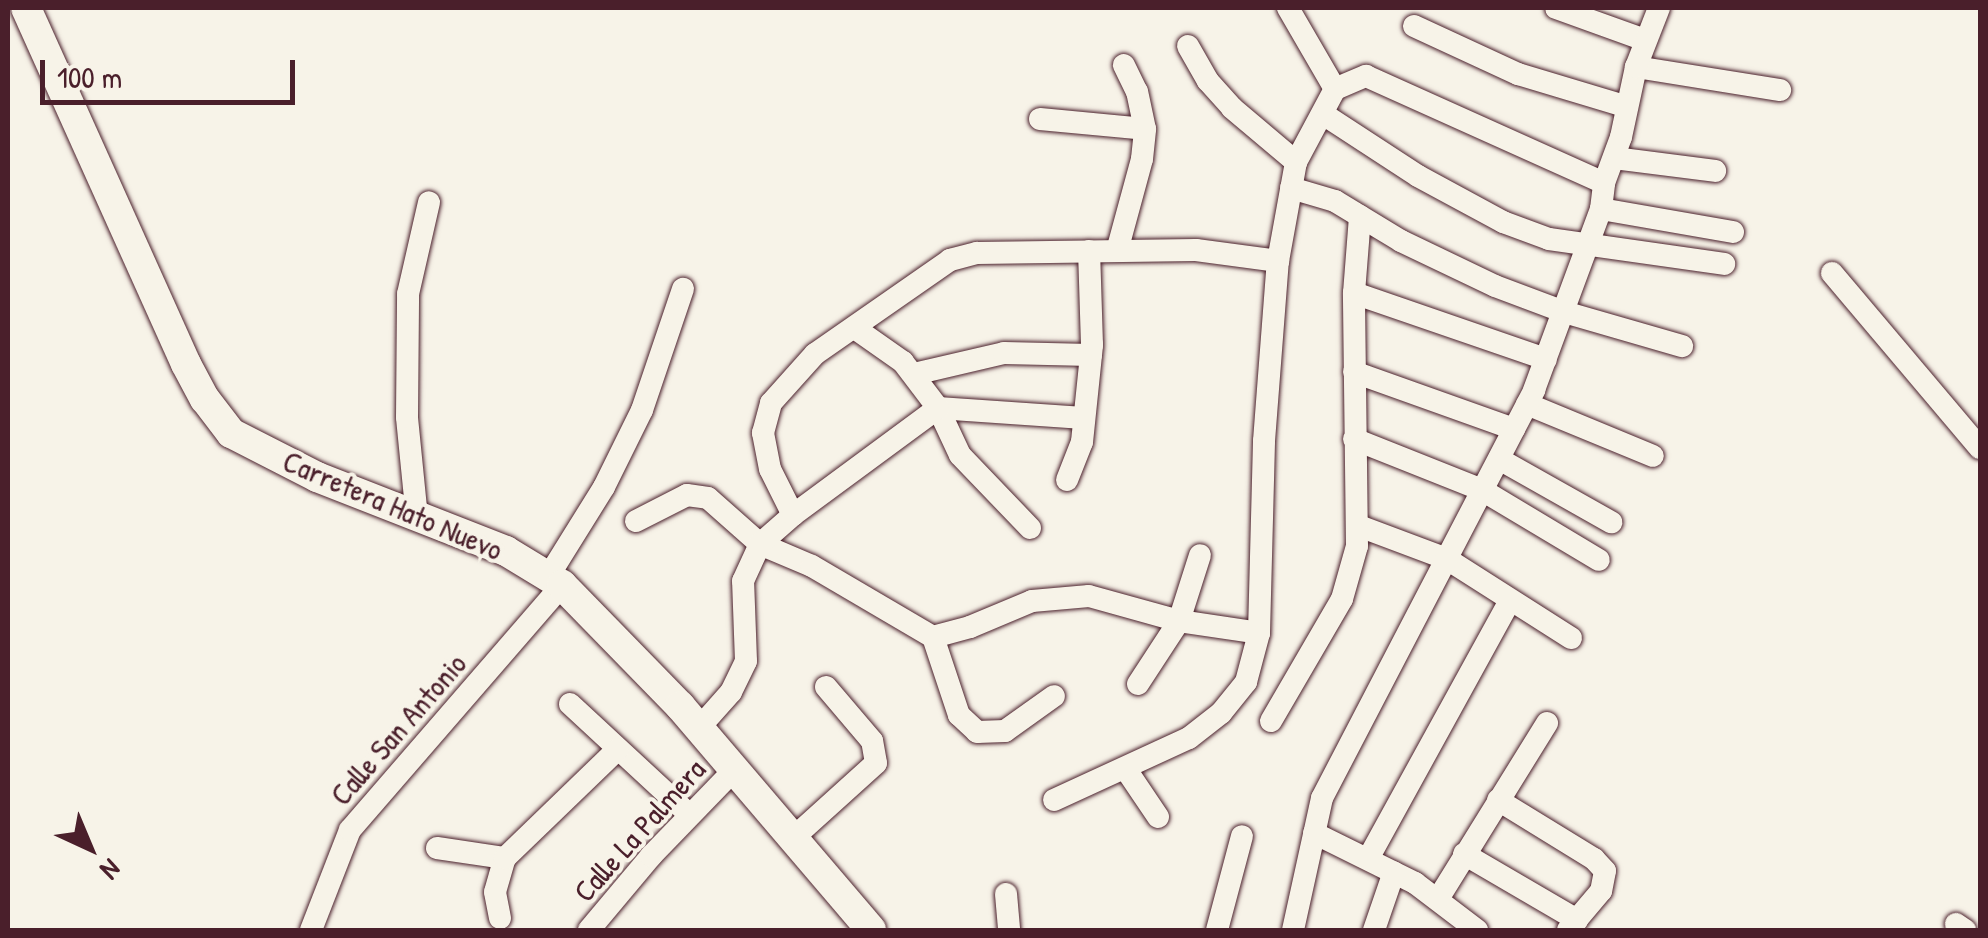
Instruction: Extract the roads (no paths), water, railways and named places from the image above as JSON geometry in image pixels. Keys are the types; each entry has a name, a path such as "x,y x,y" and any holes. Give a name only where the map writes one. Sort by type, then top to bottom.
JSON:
{"main road":[{"name":"Carretera Hato Nuevo","path":"26,8 186,364 216,417 232,434 318,477 506,551 555,581 698,728 871,930"}],"street":[{"path":"1288,8 1336,89"},
{"path":"1556,8 1645,40"},
{"path":"1293,930 1322,798 1499,459 1546,359 1601,210 1604,183 1636,67 1659,8"},
{"path":"1414,26 1518,74 1625,106"},
{"path":"1188,46 1208,81 1232,108 1296,162"},
{"path":"1117,251 1142,159 1144,129 1137,92 1124,65"},
{"path":"1636,67 1780,90"},
{"path":"1054,800 1188,738 1222,713 1246,682 1259,634 1264,441 1278,260 1296,162 1336,89 1366,76 1604,183"},
{"path":"1323,114 1418,176 1503,222 1549,239 1724,264"},
{"path":"1040,119 1144,129"},
{"path":"1614,158 1716,171"},
{"path":"1291,188 1335,201 1494,286 1564,312 1682,346"},
{"path":"417,518 407,417 408,294 429,202"},
{"path":"1601,210 1733,232"},
{"path":"1271,721 1342,598 1359,526 1354,439 1354,293 1360,216"},
{"path":"793,515 770,468 762,434 771,402 789,377 814,354 856,329 950,260 967,254 1196,250 1278,260"},
{"path":"1067,480 1082,442 1091,355 1089,251"},
{"path":"1832,273 1980,448"},
{"name":"Calle San Antonio","path":"312,930 350,830 555,581 642,410 683,289"},
{"path":"1354,293 1546,359"},
{"path":"856,329 914,374 938,408 960,455 1030,528"},
{"path":"914,374 1004,353 1091,355"},
{"path":"1354,372 1514,429"},
{"path":"1527,404 1653,456"},
{"path":"698,728 730,692 746,661 743,582 760,544 793,515 938,408 1084,418"},
{"path":"1354,439 1482,490 1600,560"},
{"path":"1499,459 1611,522"},
{"path":"636,521 688,496 708,498 760,544 812,566 932,637 950,695 971,730 991,735 1005,731 1054,696"},
{"path":"1359,526 1447,559 1509,602 1572,638"},
{"path":"1138,684 1179,621 1200,554"},
{"path":"932,637 970,628 1032,600 1090,596 1179,621 1259,634"},
{"path":"1369,857 1509,602"},
{"path":"792,839 876,763 872,741 826,687"},
{"path":"570,704 690,816"},
{"path":"1438,899 1547,723"},
{"path":"500,918 495,892 506,858 617,750"},
{"path":"1124,768 1158,817"},
{"name":"Calle La Palmera","path":"589,930 734,770"},
{"path":"1464,854 1573,925 1605,884 1600,864 1498,800"},
{"path":"1314,832 1394,872 1438,899 1477,930"},
{"path":"1217,930 1242,836"},
{"path":"437,848 506,858"},
{"path":"1374,930 1394,872"},
{"path":"1006,894 1009,930"}]}
